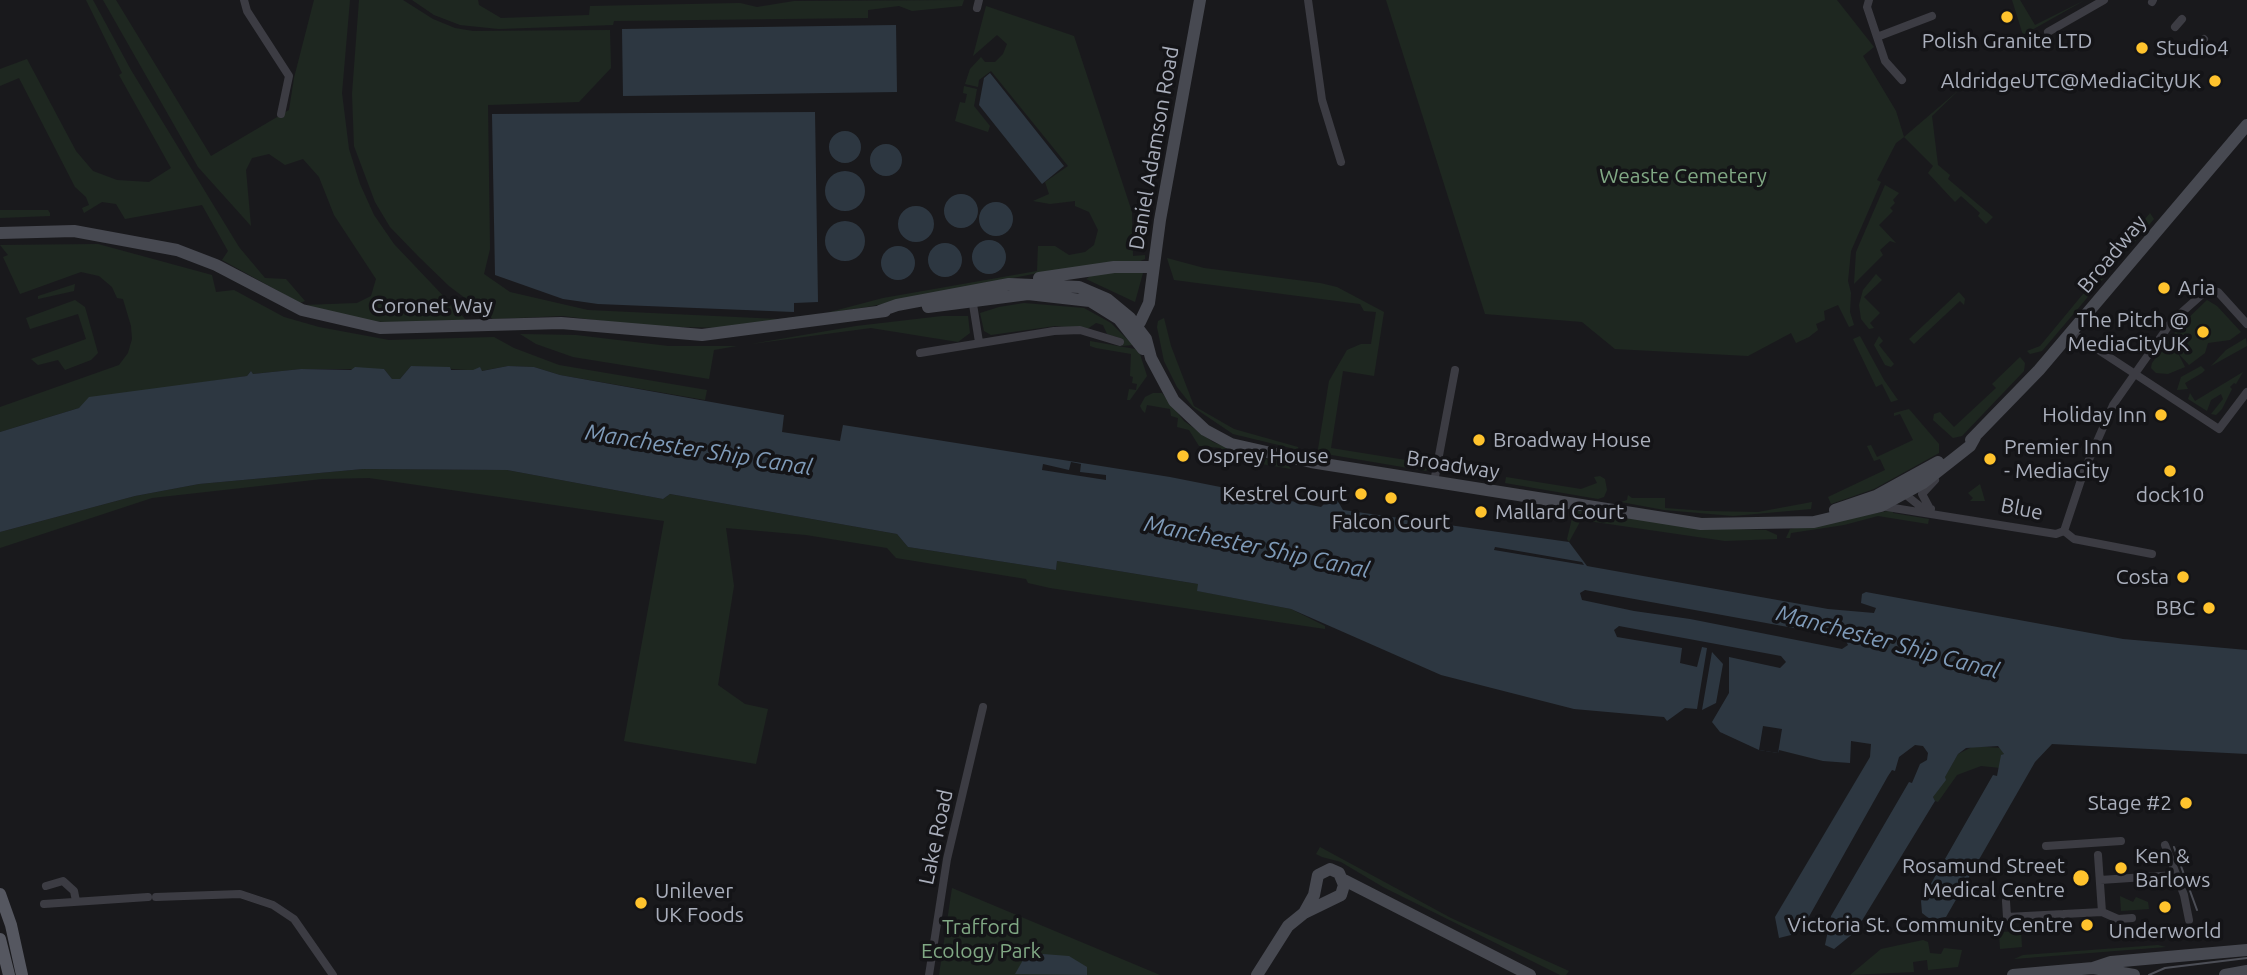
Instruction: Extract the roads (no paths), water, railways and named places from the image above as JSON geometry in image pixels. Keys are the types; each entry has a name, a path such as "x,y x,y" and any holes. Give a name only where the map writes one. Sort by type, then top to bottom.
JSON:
{"main road":[{"path":"0,894 11,925 22,975"},
{"path":"0,939 9,975"}],"street":[{"path":"244,0 247,11 289,76 281,114"},
{"name":"Daniel Adamson Road","path":"1133,328 1149,303 1200,0"},
{"path":"1308,0 1322,100 1341,162"},
{"path":"1868,0 1867,7 1885,61 1902,80"},
{"path":"2048,33 2104,0"},
{"path":"1877,37 1932,16"},
{"path":"2175,27 2182,19"},
{"name":"Broadway","path":"1931,509 1923,501 1924,490 1973,442 2071,332 2247,125"},
{"name":"Coronet Way","path":"0,233 74,232 145,242 208,262 271,296 312,313 380,328 447,328 539,323 702,335 747,332 880,311 899,312 1026,282 1079,287 1107,299 1150,348 1151,358"},
{"path":"1026,282 1087,270 1153,267"},
{"path":"1087,270 1079,287 1090,300"},
{"path":"2064,531 2098,435 2133,373 2172,321 2201,292 2218,292 2247,324"},
{"name":"Coronet Way","path":"971,296 1048,293 1090,300 1133,328"},
{"path":"971,296 979,342"},
{"path":"920,353 979,342 1080,330 1120,342"},
{"path":"2071,332 2219,429 2247,392"},
{"name":"Broadway","path":"1151,358 1174,401 1194,422 1220,439 1265,454 1701,524 1790,523 1831,519 1881,506 1904,495 1973,442"},
{"path":"1434,482 1455,370"},
{"name":"Broadway","path":"1790,523 1855,504 1898,486 1973,442"},
{"name":"Broadway","path":"1811,516 1827,516 1900,491 1904,495"},
{"path":"1904,495 1945,515"},
{"name":"Blue","path":"1881,506 2056,534 2064,531 2074,539 2152,554"},
{"name":"Lake Road","path":"929,975 947,859 983,707"},
{"path":"2046,846 2098,849 2120,841"},
{"path":"2165,845 2189,920"},
{"path":"2098,849 2102,912"},
{"path":"1304,913 1315,889 1315,879 1325,870 1339,873 1344,880 1359,886 1365,893 1530,975"},
{"path":"2100,880 2176,874"},
{"path":"1257,975 1287,928 1304,913 1335,897 1344,880"},
{"path":"46,886 63,881 74,891 76,901"},
{"path":"1315,889 1321,897 1365,893"},
{"path":"44,904 240,894 273,905 294,919 333,975"},
{"path":"2006,901 2007,917 2102,912 2118,919 2132,918"},
{"path":"2064,914 2066,927"},
{"path":"2013,975 2093,968 2111,962 2137,970 2150,959 2247,950"},
{"path":"2225,975 2247,971"}],"water":[{"path":"896,25 897,92 623,96 622,29"},
{"path":"990,73 1064,166 1042,184 979,105 984,78"},
{"path":"815,112 818,302 794,303 794,312 598,304 563,299 495,275 492,114"},
{"path":"845,131 856,136 861,147 856,158 845,163 834,158 829,147 834,136"},
{"path":"886,144 897,149 902,160 897,171 886,176 875,171 870,160 875,149"},
{"path":"845,171 853,172 859,177 864,183 864,199 859,205 853,210 845,211 837,210 831,205 826,199 825,191 826,183 831,177 837,172"},
{"path":"961,194 973,199 978,211 973,223 961,228 949,223 944,211 949,199"},
{"path":"996,202 1008,207 1013,219 1008,231 996,236 984,231 979,219 984,207"},
{"path":"916,206 929,211 934,224 929,237 916,242 903,237 898,224 903,211"},
{"path":"845,221 853,222 859,227 864,233 864,249 859,255 853,260 845,261 837,260 831,255 826,249 825,241 826,233 831,227 837,222"},
{"path":"989,240 1001,245 1006,257 1001,269 989,274 977,269 972,257 977,245"},
{"path":"945,243 957,248 962,260 957,272 945,277 933,272 928,260 933,248"},
{"path":"898,246 910,251 915,263 910,275 898,280 886,275 881,263 886,251"},
{"name":"Manchester Ship Canal","path":"411,366 450,367 451,370 473,370 480,367 482,371 508,366 534,367 560,375 784,415 782,432 840,441 843,425 1170,477 1321,507 1331,497 1336,498 1343,510 1569,542 1587,566 1828,609 1874,613 1876,608 1861,603 1862,594 1866,592 2123,639 2247,650 2247,754 2052,744 2035,762 1946,917 1931,920 1922,913 1921,901 1993,775 1997,776 2001,755 2004,754 1998,746 1966,748 1958,754 1945,777 1946,780 1933,797 1935,801 1855,932 1834,949 1825,945 1831,916 1909,782 1912,783 1920,764 1927,760 1928,753 1923,746 1915,745 1899,757 1895,771 1892,770 1888,776 1802,929 1795,934 1779,938 1775,917 1870,757 1871,744 1851,741 1850,763 1823,761 1779,750 1778,753 1759,750 1720,732 1712,722 1729,693 1729,657 1780,668 1786,662 1781,656 1619,626 1614,630 1617,637 1682,648 1680,663 1697,667 1702,647 1707,648 1697,709 1685,708 1667,721 1664,717 1574,709 1441,675 1291,609 1197,591 1198,584 1057,561 1056,570 908,547 897,534 670,494 663,499 507,470 363,469 199,484 135,496 0,532 0,432 79,408 89,397 247,376 251,371 253,374 301,369 351,370 355,367 384,369 392,379 400,379","holes":["1585,590 1821,633 1821,636 1845,639 1848,645 1842,649 1690,619 1634,611 1582,600 1580,593"]},
{"path":"1712,652 1723,664 1716,703 1702,710"},
{"path":"1043,954 1069,956 1087,967 1087,975 1015,974 1023,960"}],"tram line":[{"path":"2174,847 2197,910"},
{"path":"2149,975 2165,968 2247,958"}],"place":[{"name":"Polish Granite LTD","path":"2007,17"},
{"name":"Studio4","path":"2142,48"},
{"name":"AldridgeUTC@MediaCityUK","path":"2215,81"},
{"name":"Aria","path":"2164,288"},
{"name":"The Pitch @ MediaCityUK","path":"2203,332"},
{"name":"Holiday Inn","path":"2161,415"},
{"name":"Broadway House","path":"1479,440"},
{"name":"Osprey House","path":"1183,456"},
{"name":"Premier Inn - MediaCity","path":"1990,459"},
{"name":"dock10","path":"2170,471"},
{"name":"Kestrel Court","path":"1361,494"},
{"name":"Falcon Court","path":"1391,498"},
{"name":"Mallard Court","path":"1481,512"},
{"name":"Costa","path":"2183,577"},
{"name":"BBC","path":"2209,608"},
{"name":"Stage #2","path":"2186,803"},
{"name":"Ken & Barlows","path":"2121,868"},
{"name":"Rosamund Street Medical Centre","path":"2081,878"},
{"name":"Unilever UK Foods","path":"641,903"},
{"name":"Underworld","path":"2165,907"},
{"name":"Victoria St. Community Centre","path":"2087,925"}],"park label":[{"name":"Weaste Cemetery","path":"1683,176"},
{"name":"Trafford Ecology Park","path":"981,939"}]}
